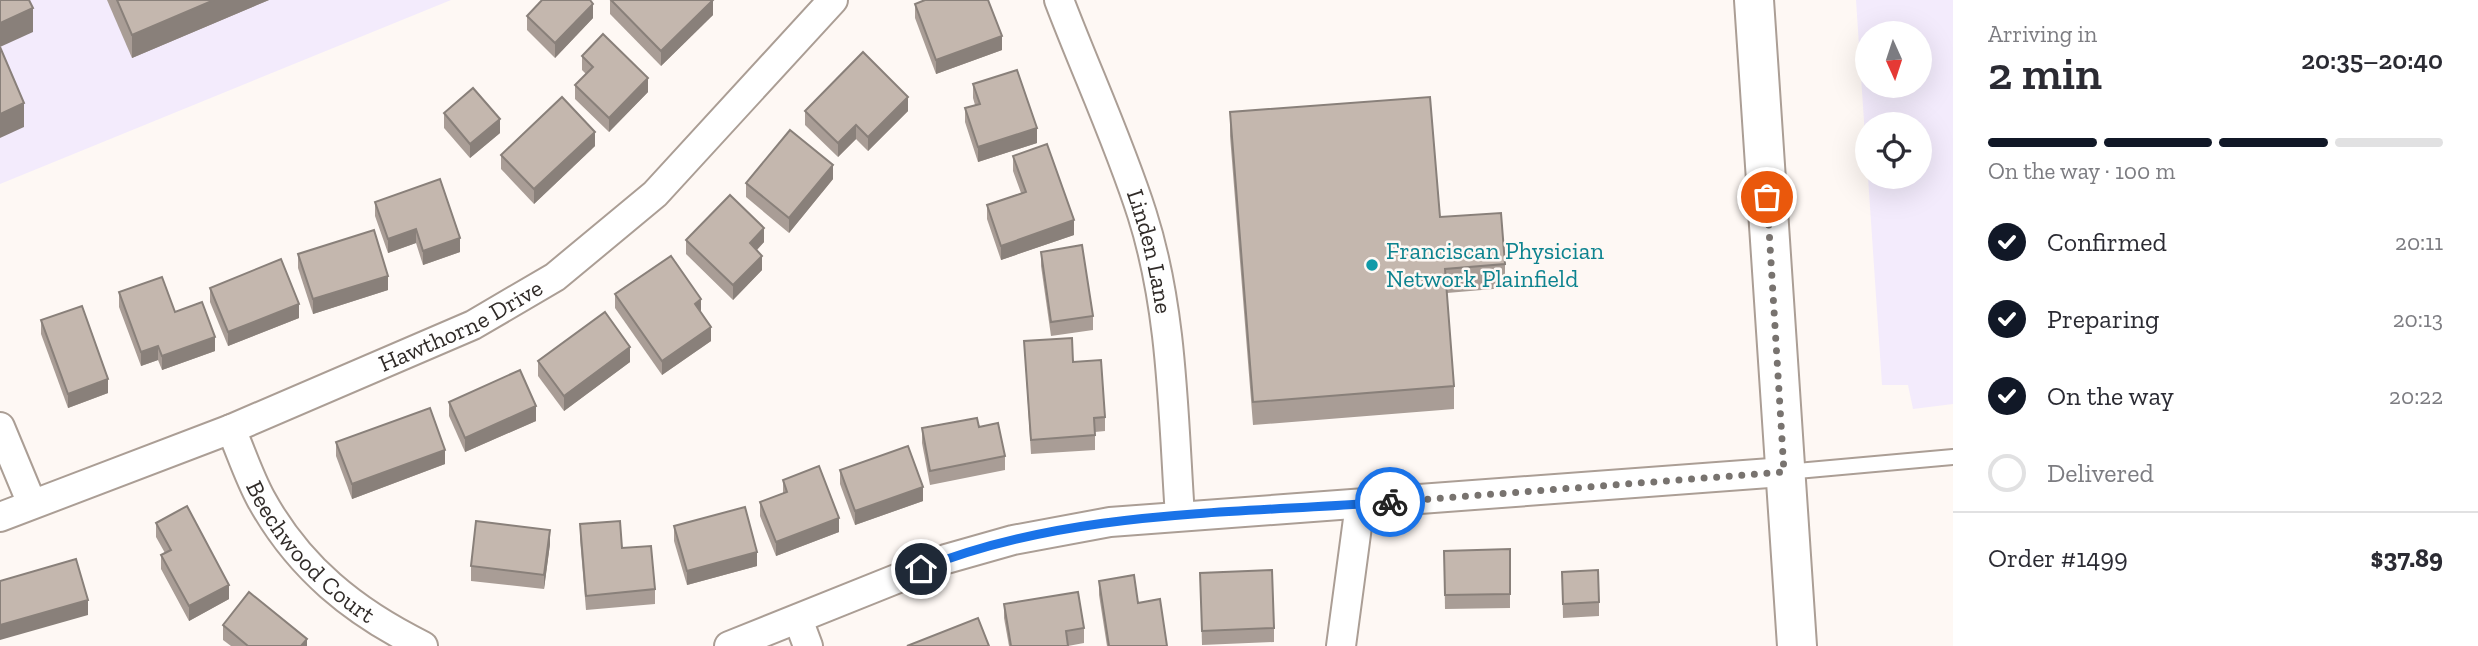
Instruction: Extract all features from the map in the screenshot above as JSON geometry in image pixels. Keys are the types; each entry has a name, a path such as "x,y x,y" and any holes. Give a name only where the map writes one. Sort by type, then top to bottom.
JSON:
{"main road":[{"path":"1754,0 1797,646"}],"street":[{"name":"Hawthorne Drive","path":"0,517 231,429 473,325 555,277 655,194 833,0"},
{"name":"Linden Lane","path":"1059,0 1143,216 1162,304 1170,361 1180,516"},
{"path":"0,427 32,504"},
{"name":"Beechwood Court","path":"231,429 260,497 295,548 344,600 387,628 423,646"},
{"path":"729,646 946,559 1013,540 1110,522 1784,472"},
{"path":"1341,646 1360,504"},
{"path":"798,619 808,646"}],"lane":[{"path":"1784,472 1953,457"}],"shaded area":[{"path":"0,0 451,0 0,184"},
{"path":"1856,0 1953,0 1953,404 1913,409 1908,385 1882,385 1869,189 1932,189 1932,112 1863,112 1862,98 1932,98 1932,21 1857,21"}],"building":[{"path":"0,0 29,0 33,8 0,23"},
{"path":"117,0 214,0 132,35"},
{"path":"542,0 590,0 593,4 555,43 527,16"},
{"path":"611,0 713,0 661,51"},
{"path":"925,0 988,0 1002,36 936,60 915,4"},
{"path":"603,34 648,78 609,118 575,85 593,67 582,56"},
{"path":"0,47 24,103 0,114"},
{"path":"863,52 908,97 868,137 856,125 838,143 805,111"},
{"path":"1017,70 1037,128 978,147 965,108 980,104 973,84"},
{"path":"473,88 500,119 470,144 444,113"},
{"path":"562,97 595,132 534,189 501,155"},
{"name":"Franciscan Physician Network Plainfield","path":"1430,97 1440,217 1501,213 1505,264 1445,269 1454,386 1253,402 1230,112"},
{"path":"790,130 833,165 789,218 746,183"},
{"path":"1047,144 1074,220 1001,246 987,205 1026,192 1013,156"},
{"path":"440,179 460,238 423,251 416,229 388,239 375,202"},
{"path":"730,195 764,228 750,243 762,256 733,285 686,240"},
{"path":"374,230 388,276 313,299 298,254"},
{"path":"1082,245 1093,316 1051,322 1041,252"},
{"path":"671,256 701,299 695,304 711,327 662,361 615,294"},
{"path":"281,259 299,304 228,332 210,288"},
{"path":"162,277 175,312 202,302 215,337 162,356 158,346 141,352 119,292"},
{"path":"82,306 108,379 68,394 41,320"},
{"path":"605,312 630,347 564,396 538,361"},
{"path":"1072,338 1073,362 1101,360 1105,417 1094,418 1095,435 1031,440 1024,341"},
{"path":"520,370 536,406 465,438 449,402"},
{"path":"430,408 445,450 352,484 336,442"},
{"path":"977,418 979,427 998,423 1005,456 930,471 922,428"},
{"path":"908,446 923,487 855,511 840,470"},
{"path":"819,466 839,518 776,542 760,502 787,492 783,480"},
{"path":"187,506 229,585 189,606 161,555 171,550 156,523"},
{"path":"745,507 757,552 687,571 674,526"},
{"path":"476,521 550,530 544,575 471,566"},
{"path":"620,521 622,548 651,546 655,589 586,596 580,524"},
{"path":"1510,549 1510,594 1445,595 1444,551"},
{"path":"76,559 88,600 0,625 0,581"},
{"path":"1272,570 1274,628 1202,631 1200,573"},
{"path":"1598,570 1599,602 1563,604 1562,572"},
{"path":"1134,575 1138,603 1160,599 1167,646 1109,646 1099,581"},
{"path":"249,592 307,639 301,646 248,646 223,625"},
{"path":"1078,592 1084,628 1066,631 1068,646 1011,646 1004,604"},
{"path":"978,618 989,646 907,646"}],"way so far":[{"path":"1390,502 1784,472 1767,197"}],"place":[{"name":"Franciscan Physician Network Plainfield","path":"1372,265"}],"route":[{"path":"921,569 1013,540 1110,522 1390,502"}]}
